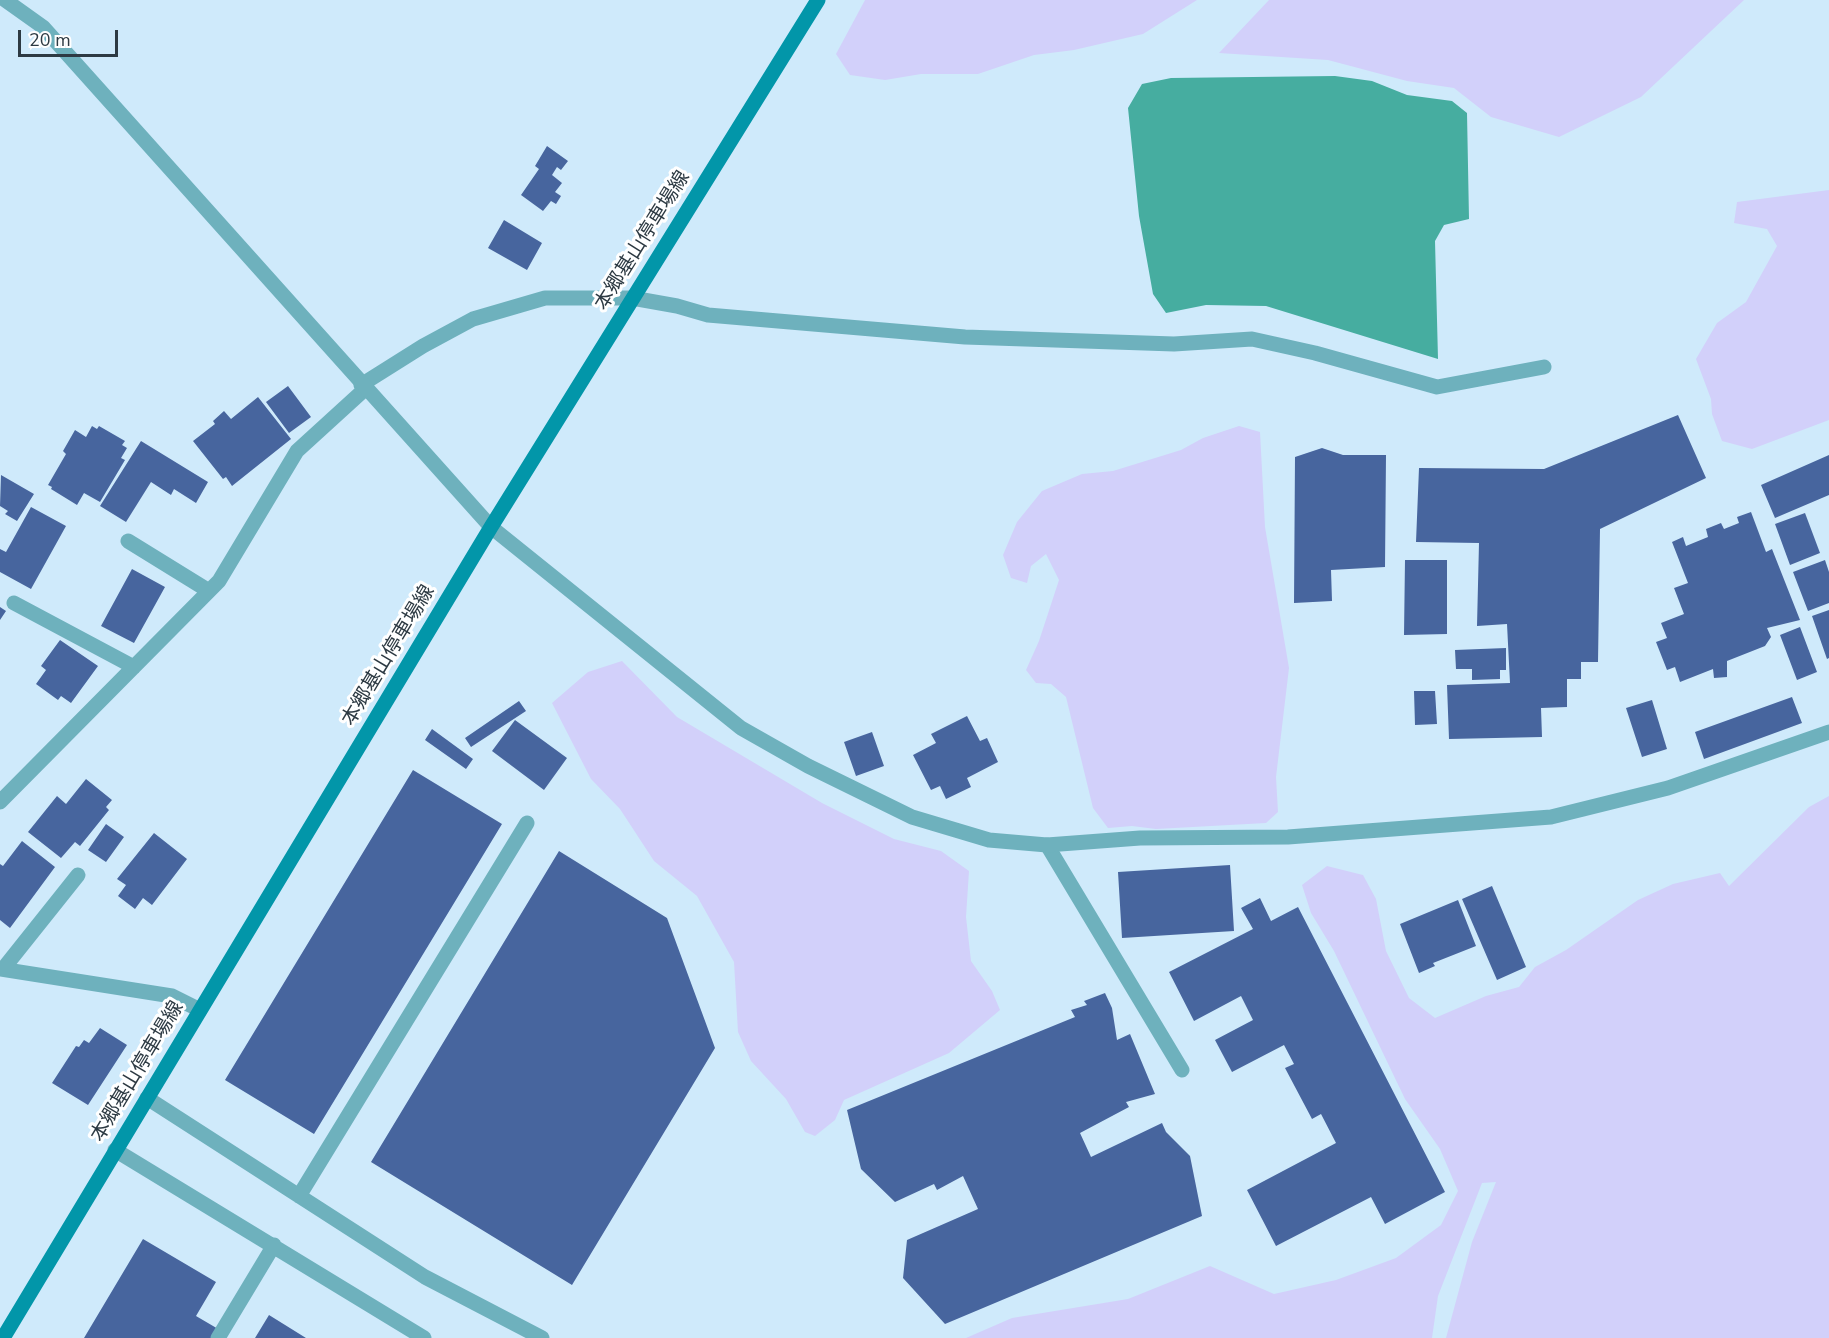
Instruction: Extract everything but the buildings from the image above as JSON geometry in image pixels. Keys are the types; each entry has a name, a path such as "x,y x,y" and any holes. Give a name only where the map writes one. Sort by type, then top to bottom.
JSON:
{"main road":[{"name":"本郷基山停車場線","path":"3,1338 491,527 818,0"}],"street":[{"path":"5,0 43,27 363,387 491,527 741,728 808,766 912,817 989,840 1047,844 1140,838 1288,837 1551,817 1668,788 1829,732"},
{"path":"0,802 219,581 297,451 363,387 423,346 473,319 545,298 632,298 677,306 708,315 965,337 1174,344 1252,339 1315,353 1437,387 1544,367"},
{"path":"128,542 209,591"},
{"path":"14,603 134,667"},
{"path":"299,1196 527,823"},
{"path":"1047,844 1182,1070"},
{"path":"1,969 78,875"},
{"path":"1,969 172,996 200,1010"},
{"path":"147,1098 425,1277 542,1338"},
{"path":"116,1150 424,1338"},
{"path":"218,1338 274,1245"}],"shaded area":[{"path":"865,0 1197,0 1143,34 1074,50 1034,55 978,74 921,74 885,80 850,75 836,54"},
{"path":"1269,0 1744,0 1641,97 1559,137 1491,117 1454,88 1407,81 1328,60 1219,53"},
{"path":"1335,76 1372,81 1407,95 1452,101 1467,113 1469,219 1444,225 1435,241 1438,359 1266,306 1206,305 1166,313 1153,294 1139,216 1128,108 1142,84 1171,78"},
{"path":"1829,190 1829,420 1752,449 1722,441 1712,414 1711,399 1696,359 1717,323 1746,302 1777,246 1767,229 1734,223 1737,202"},
{"path":"1239,426 1260,432 1265,527 1289,668 1276,777 1278,812 1266,823 1156,829 1132,826 1108,828 1093,808 1066,697 1051,684 1036,683 1026,670 1039,641 1059,580 1046,554 1031,566 1027,583 1011,578 1003,555 1017,522 1042,491 1082,474 1113,471 1181,450 1203,438"},
{"path":"622,661 677,717 822,803 894,839 941,851 969,871 966,917 971,961 992,991 1000,1010 949,1053 844,1100 835,1120 815,1136 805,1132 786,1099 751,1061 738,1032 734,962 697,896 654,861 620,809 591,779 552,703 588,672"},
{"path":"1829,796 1829,1338 1446,1338 1472,1242 1496,1182 1482,1183 1438,1296 1432,1338 966,1338 1012,1318 1128,1299 1210,1266 1274,1294 1336,1280 1396,1258 1441,1225 1458,1191 1440,1149 1405,1099 1334,951 1311,913 1302,885 1327,866 1363,875 1376,899 1386,951 1409,998 1435,1018 1486,996 1519,987 1535,967 1566,950 1638,900 1673,884 1720,873 1729,886 1809,807"}]}
